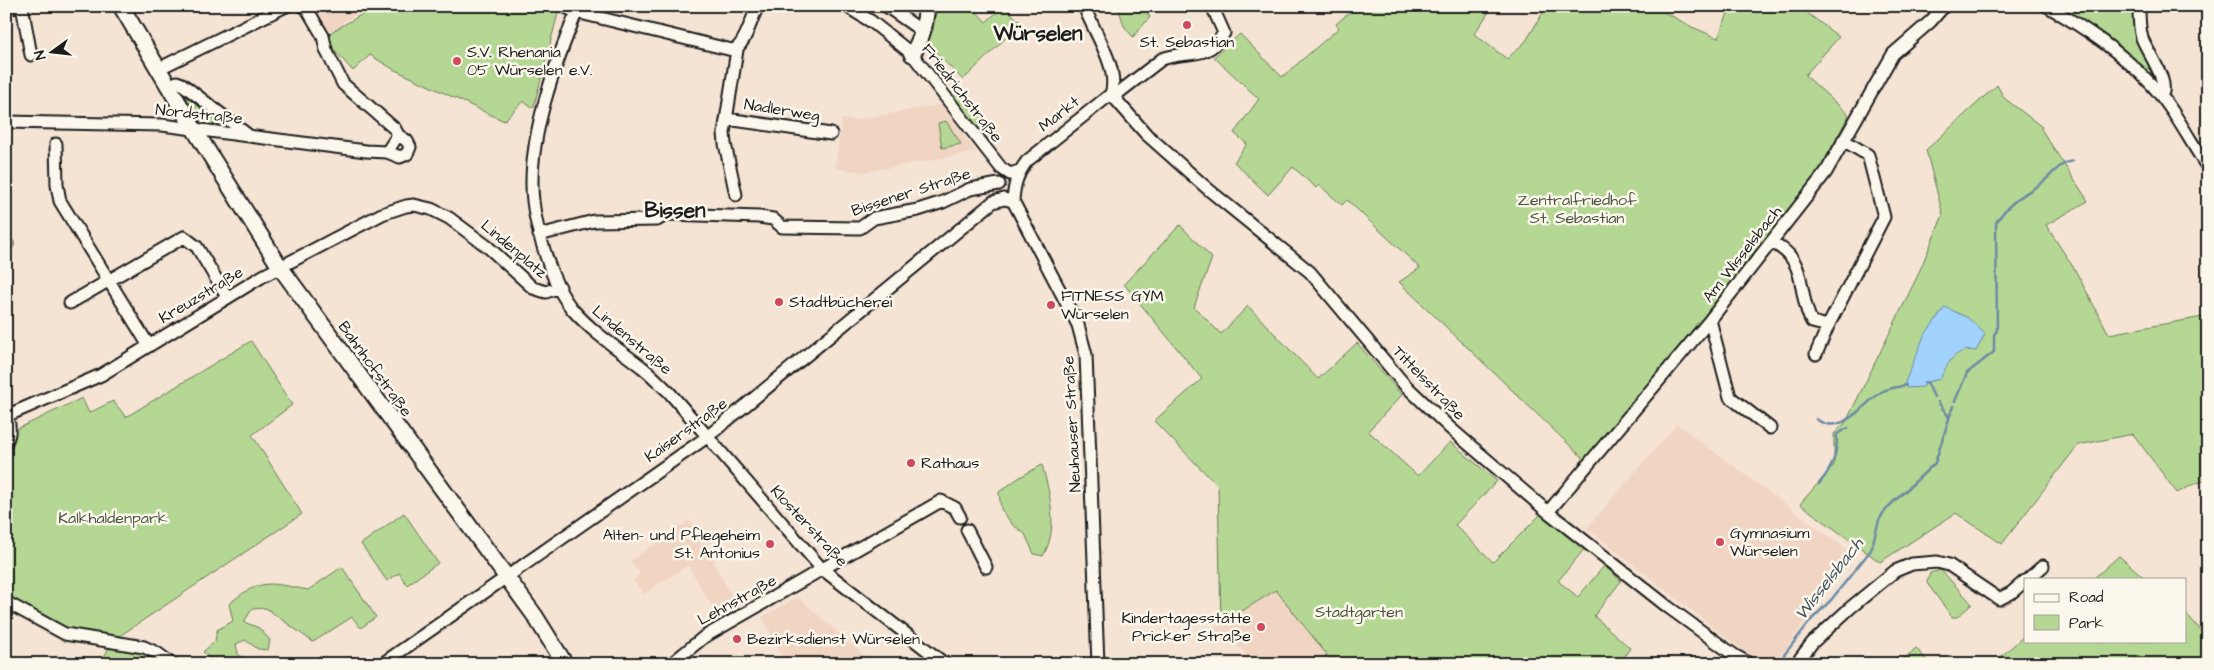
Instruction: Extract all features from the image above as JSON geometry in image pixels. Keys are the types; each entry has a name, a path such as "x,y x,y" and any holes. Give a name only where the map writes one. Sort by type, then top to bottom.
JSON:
{"street":[{"path":"6,8 21,6 31,55"},
{"name":"Bahnhofstraße","path":"121,6 194,129 280,267 554,643 565,664"},
{"path":"158,69 286,6"},
{"path":"303,6 307,9 323,36 326,50 343,84 395,129 398,135 388,152"},
{"path":"563,6 737,50"},
{"name":"Nadlerweg","path":"736,195 725,144 727,118 737,50 742,45 752,16 758,6"},
{"name":"Friedrichstraße","path":"846,6 872,22 912,54 1001,168"},
{"path":"886,6 922,31"},
{"path":"912,54 917,47 927,6"},
{"path":"1084,6 1109,61 1113,81 1112,96"},
{"name":"Markt","path":"1019,171 1040,150 1162,59 1170,56 1203,53 1210,49 1224,33 1212,6"},
{"name":"Am Wisselsbach","path":"1548,512 1710,320 1773,242 1826,172 1893,54 1931,21 1944,6"},
{"path":"2047,6 2083,27 2130,64 2161,96 2208,168"},
{"path":"2139,6 2142,36 2163,80 2164,91 2161,96"},
{"name":"Lindenplatz","path":"414,205 431,209 449,218 488,246 533,288 546,292 560,287 551,272 539,235 533,200 534,161 549,88 578,9"},
{"path":"169,86 176,82 182,84 248,135"},
{"name":"Tittelsstraße","path":"1112,96 1153,140 1209,190 1310,272 1404,384 1451,429 1548,512 1701,632 1750,664"},
{"name":"Nadlerweg","path":"727,118 831,134"},
{"name":"Nordstraße","path":"6,122 162,125 366,151 388,152 400,157 407,154 410,147 407,141 398,135"},
{"path":"1816,354 1828,326 1884,217 1868,155 1843,140"},
{"path":"56,144 57,185 60,201 149,346"},
{"path":"993,202 999,184 1001,168 1010,174 1019,171"},
{"path":"993,202 1004,198 1013,200 1014,185 1019,171"},
{"name":"Bissener Straße","path":"539,235 594,221 657,220 666,214 759,217 772,219 782,227 860,228 874,218 918,210 943,202 970,189 999,184"},
{"name":"Neuhauser Straße","path":"1013,200 1078,325 1086,355 1098,664"},
{"name":"Kaiserstraße","path":"382,664 707,437 993,202"},
{"name":"Kreuzstraße","path":"7,416 100,375 227,297 382,214 414,205"},
{"path":"70,303 184,236 197,247 227,297"},
{"path":"1773,242 1790,255 1797,267 1807,314 1812,322 1828,326"},
{"name":"Lindenstraße","path":"560,287 571,308 592,332 645,369 707,437"},
{"path":"1710,320 1730,397 1770,428"},
{"path":"6,442 9,437 10,424 7,416"},
{"name":"Klosterstraße","path":"707,437 821,568 945,664"},
{"name":"Lehnstraße","path":"671,664 704,637 796,586 821,568 941,502 955,508 960,517"},
{"path":"967,530 986,567"},
{"path":"1796,664 1812,643 1850,608 1895,571 1912,564 1937,562 1949,565 1998,599 2011,593 2024,582"},
{"path":"2029,578 2043,566"},
{"path":"6,602 65,634 144,647 157,653 172,664"}],"shaded area":[{"path":"311,6 368,6 326,34"},
{"path":"942,104 976,152 865,172 835,168 842,119 856,120"},
{"name":"Gymnasium Würselen","path":"1677,424 1854,555 1774,664 1760,664 1587,528"},
{"path":"689,520 708,548 715,561 713,562 739,609 719,620 688,565 644,594 633,580 640,574 630,561"},
{"name":"Kindertagesstätte Pricker Straße","path":"1276,590 1334,664 1246,664 1243,660 1244,651 1236,646 1237,643 1212,630"},
{"path":"798,597 872,664 786,664 762,617"}],"green space":[{"name":"S.V. Rhenania 05 Würselen e.V.","path":"372,6 547,6 558,13 534,106 531,107 523,101 504,121 393,69 370,55 353,71 335,51 326,35 368,11"},
{"path":"937,6 971,6 986,22 1004,6 1021,23 963,80 927,43 933,30"},
{"path":"1118,6 1142,6 1150,17 1133,37 1124,26"},
{"name":"Zentralfriedhof St. Sebastian","path":"1357,6 1493,6 1474,34 1507,59 1526,41 1547,6 1653,6 1692,27 1718,38 1731,6 1798,6 1839,37 1805,75 1849,115 1820,169 1760,250 1584,459 1399,282 1420,268 1347,200 1342,205 1319,185 1316,188 1293,167 1268,195 1234,162 1247,144 1234,133 1259,99 1214,57 1240,34 1282,77 1339,28 1336,24"},
{"path":"2060,6 2136,6 2159,82 2112,41"},
{"path":"1997,85 2004,98 2042,127 2041,129 2088,201 2046,225 2075,270 2109,334 2208,316 2208,479 2177,493 2133,434 2078,445 2002,544 1956,513 1880,562 1800,504 1834,465 1834,434 1846,422 1917,277 1943,215 1926,150"},
{"path":"960,91 1000,137 990,144 953,96"},
{"path":"185,98 218,120 220,124 217,126 201,124"},
{"path":"946,121 961,144 942,148 938,123"},
{"name":"Stadtgarten","path":"1180,225 1212,258 1194,307 1221,334 1248,306 1318,379 1357,343 1402,395 1368,431 1418,476 1450,442 1497,481 1455,525 1493,562 1543,512 1585,548 1558,581 1578,597 1604,566 1621,581 1594,616 1630,648 1619,664 1334,664 1276,590 1221,624 1218,486 1154,421 1202,379 1124,284"},
{"name":"Kalkhaldenpark","path":"251,341 292,405 252,435 302,514 115,639 67,631 6,597 6,527 10,523 6,519 6,453 15,437 15,430 82,398 89,413 113,401 126,417"},
{"path":"1042,465 1052,511 1051,534 1043,556 1034,554 1025,534 1012,524 1001,509 999,492 1020,477"},
{"path":"404,513 438,563 407,585 399,573 387,581 361,544"},
{"path":"2119,556 2145,578 2094,578"},
{"path":"342,567 376,617 361,628 352,617 313,642 266,608 252,609 244,622 259,628 270,640 268,650 258,649 245,640 236,644 238,654 250,664 223,664 224,660 214,662 203,652 215,641 217,630 233,621 229,604 240,595 250,589 266,584 284,585 308,590"},
{"path":"1941,570 1972,604 1957,617 1952,617 1927,583 1930,573"},
{"path":"2186,613 2208,639 2208,664 1993,664 2024,636 2024,642 2186,642"},
{"path":"110,646 150,652 147,664 100,664"},
{"path":"1916,648 1930,664 1898,664"}],"water":[{"path":"1945,307 1968,318 1985,334 1976,351 1963,351 1949,362 1940,379 1927,382 1923,387 1907,388 1904,385 1924,336"}],"waterway":[{"name":"Wisselsbach","path":"1955,401 1967,373 1994,352 1994,335 1997,330 1996,223 2006,209 2018,199 2044,181 2060,166 2073,161"},
{"path":"1924,383 1927,382 1934,397"},
{"path":"1816,419 1826,424 1843,422 1852,417 1883,391 1906,385"},
{"path":"1938,402 1949,417"},
{"name":"Wisselsbach","path":"1777,664 1811,620 1831,600 1871,550 1879,520 1885,510 1935,463 1953,406"},
{"path":"1819,484 1833,461 1837,434 1848,428"}],"place":[{"name":"St. Sebastian","path":"1187,25"},
{"name":"S.V. Rhenania 05 Würselen e.V.","path":"457,61"},
{"name":"Stadtbücherei","path":"779,302"},
{"name":"FITNESS GYM Würselen","path":"1051,305"},
{"name":"Rathaus","path":"911,463"},
{"name":"Gymnasium Würselen","path":"1720,542"},
{"name":"Alten- und Pflegeheim St. Antonius","path":"770,544"},
{"name":"Kindertagesstätte Pricker Straße","path":"1261,627"},
{"name":"Bezirksdienst Würselen","path":"737,639"}],"district":[{"name":"Würselen","path":"1038,33"},
{"name":"Bissen","path":"675,210"}]}
